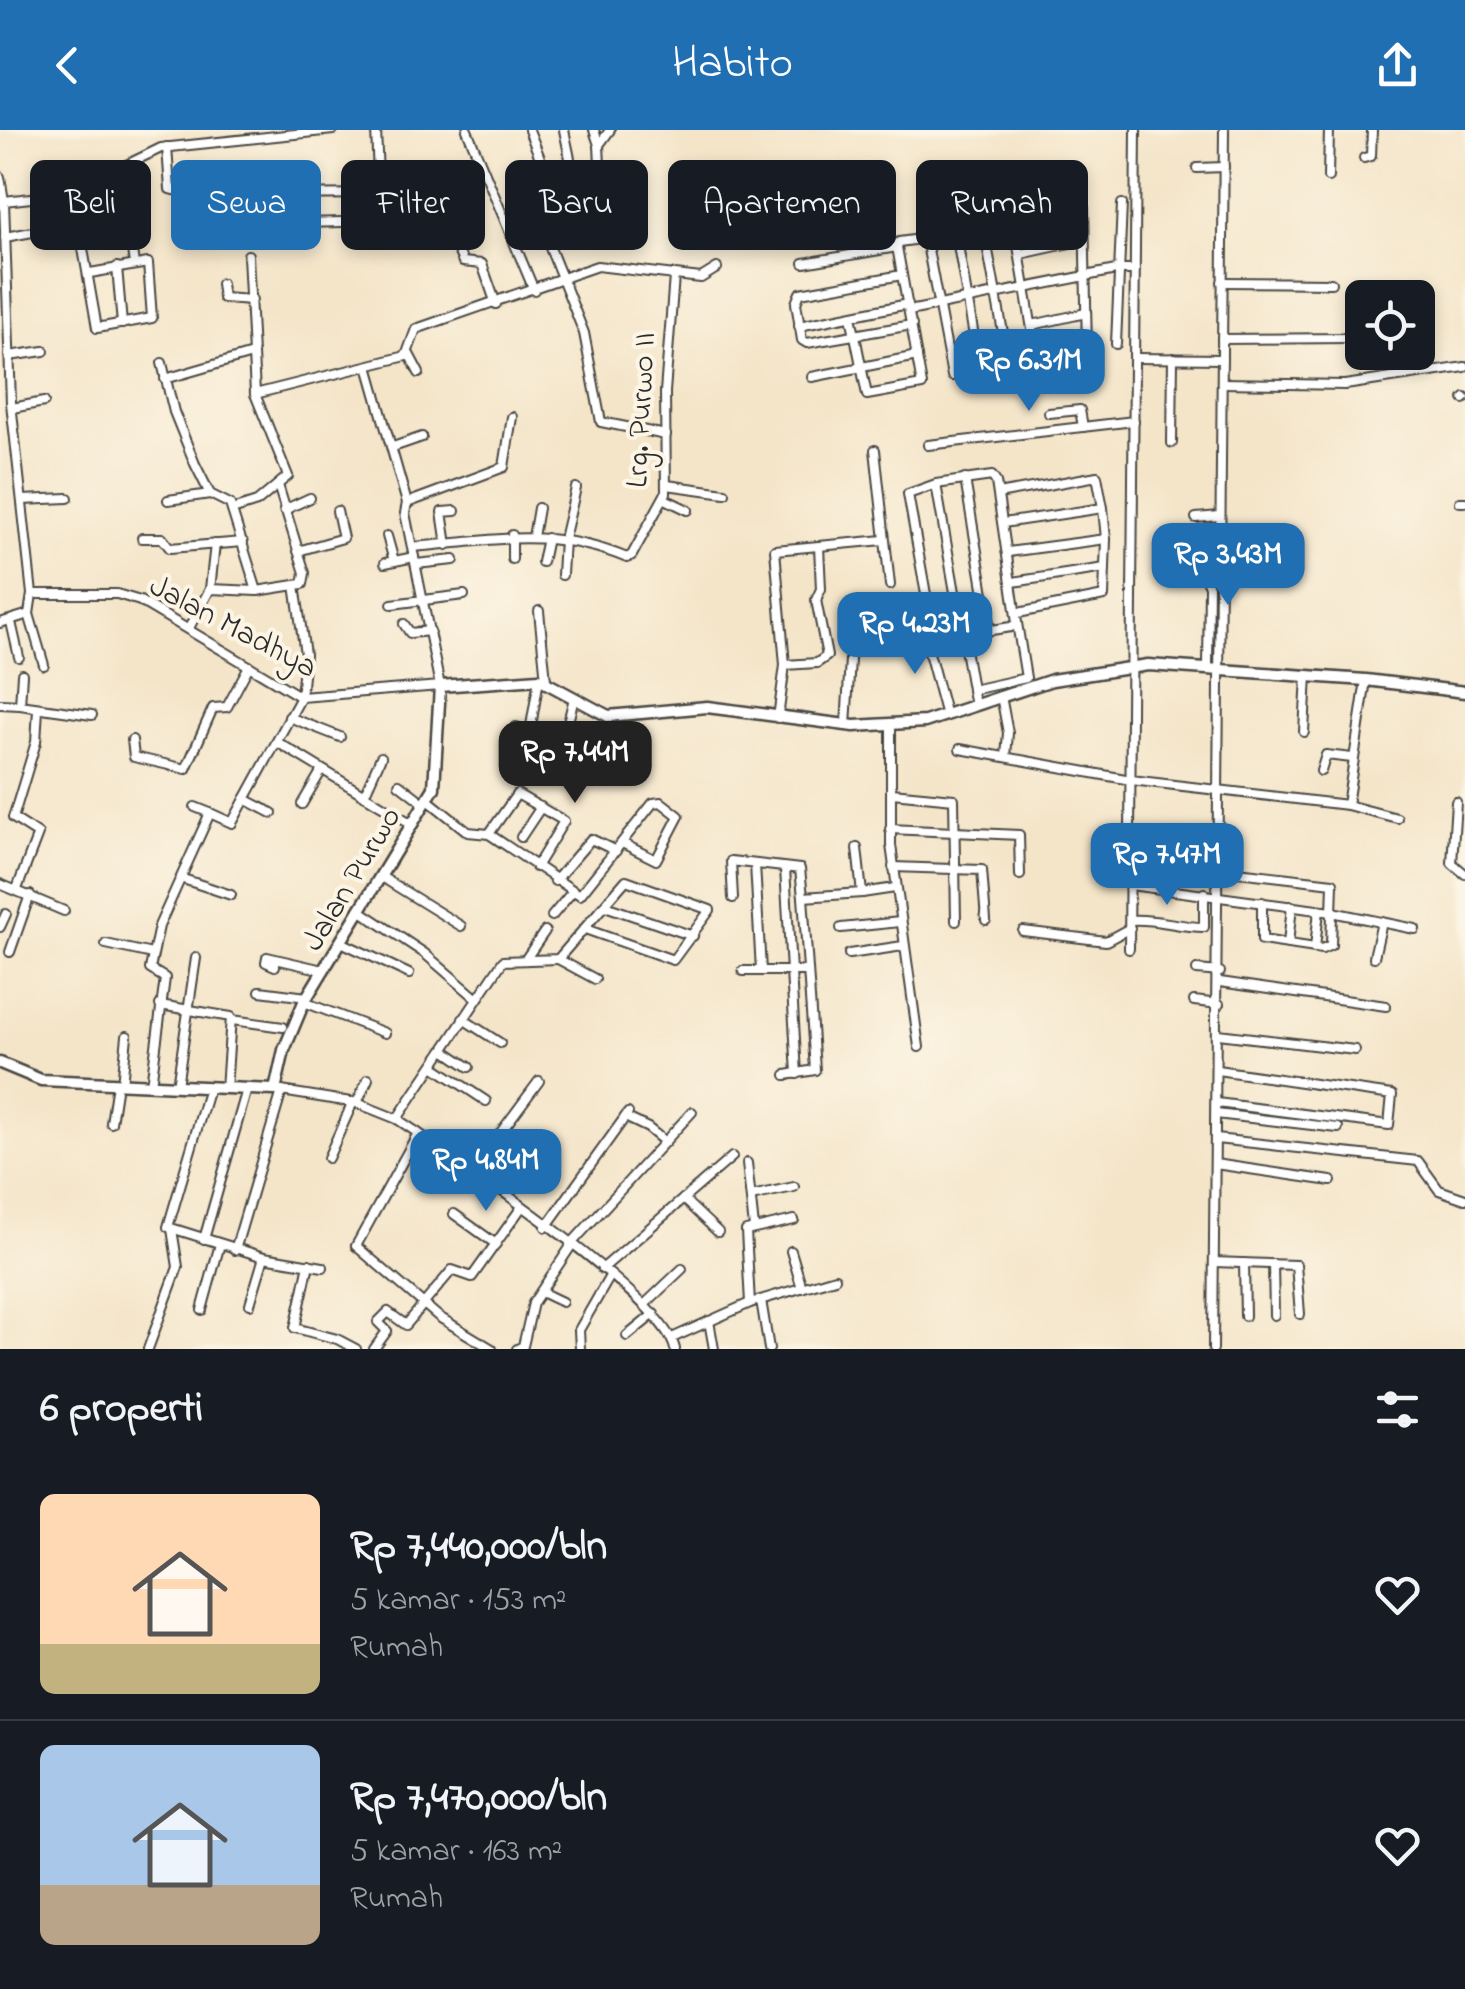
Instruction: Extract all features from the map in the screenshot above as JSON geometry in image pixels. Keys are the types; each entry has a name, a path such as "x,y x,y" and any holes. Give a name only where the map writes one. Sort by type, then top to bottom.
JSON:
{"street":[{"path":"132,160 168,148 333,130"},
{"path":"376,130 378,160"},
{"path":"467,130 534,290"},
{"path":"530,130 541,160"},
{"path":"564,130 570,160"},
{"path":"594,130 600,160"},
{"path":"599,145 610,130"},
{"path":"1116,344 1136,130"},
{"path":"1023,930 1106,941 1130,924 1155,918 1169,926 1204,927 1220,870 1215,847 1213,667 1222,383 1216,359 1222,340 1218,167 1224,130"},
{"path":"1328,130 1328,177"},
{"path":"1364,158 1372,156 1372,130"},
{"path":"168,148 171,189"},
{"path":"1198,168 1218,167"},
{"path":"0,177 12,406 32,594 29,614 44,665"},
{"path":"2,200 30,197"},
{"path":"1122,204 1136,358 1129,949"},
{"path":"4,237 30,232"},
{"path":"851,316 867,395 922,382 898,247 898,242 916,239"},
{"path":"804,263 898,247"},
{"path":"85,250 96,328 145,322 154,313 150,264 90,273"},
{"path":"132,250 134,264"},
{"path":"458,250 463,262 482,264 496,304"},
{"path":"551,250 589,349 601,422 666,436"},
{"path":"928,250 952,376"},
{"path":"959,250 980,370"},
{"path":"988,250 1009,365"},
{"path":"1019,250 1037,359"},
{"path":"1020,254 1038,250"},
{"path":"1084,250 1087,349"},
{"path":"232,510 257,502 287,474 255,394 248,254"},
{"path":"419,373 409,354 411,333 416,329 602,266 706,278 717,268"},
{"path":"117,268 122,324"},
{"path":"799,326 939,305 1125,269"},
{"path":"902,274 800,294 796,304 799,326 808,343 912,325"},
{"name":"Lrg. Purwo II","path":"414,556 447,545 512,535 593,543 629,558 665,498 674,276"},
{"path":"1222,282 1331,282"},
{"path":"221,284 223,298 252,300"},
{"path":"1032,326 1086,314"},
{"path":"1222,340 1345,338"},
{"path":"10,356 44,351"},
{"path":"165,379 252,354"},
{"path":"255,394 409,354"},
{"path":"812,377 918,356"},
{"path":"1136,358 1216,359"},
{"path":"1172,443 1173,358"},
{"path":"162,363 174,412 210,494"},
{"path":"368,366 407,503 404,512 440,686 542,679 608,716 708,708 846,726 891,725 946,716 1052,680 1132,666 1213,667 1465,692"},
{"path":"1222,383 1346,385 1465,367"},
{"path":"0,408 44,402"},
{"path":"1049,412 1080,410 1083,427"},
{"path":"407,503 503,468 512,417"},
{"path":"928,445 1134,421"},
{"path":"393,447 422,436"},
{"path":"874,450 890,585"},
{"path":"998,494 1097,476 1103,508 1106,568 1102,596 1018,612"},
{"path":"946,716 928,649 932,638 908,494 936,484 994,477 1026,678 972,690"},
{"path":"966,479 990,630"},
{"path":"936,484 975,706"},
{"path":"210,589 257,591 295,585 306,578 278,485"},
{"path":"667,485 725,493"},
{"path":"562,575 564,539 576,488"},
{"path":"168,500 210,494 226,499 257,591"},
{"path":"22,500 68,498"},
{"path":"284,510 310,498"},
{"path":"665,498 688,510"},
{"path":"533,537 538,508"},
{"path":"1003,524 1103,508"},
{"path":"447,545 442,512 455,510"},
{"path":"298,551 343,538 337,511"},
{"path":"1196,518 1215,516"},
{"path":"512,535 512,559"},
{"path":"387,536 390,562 414,556 454,560"},
{"path":"142,538 164,539 170,548 243,542"},
{"path":"542,562 547,538"},
{"path":"1008,552 1106,539"},
{"path":"778,718 784,665 774,552 884,540"},
{"path":"189,628 210,589 215,544"},
{"path":"784,665 818,663 827,656 816,600 821,591 818,546"},
{"path":"1198,563 1209,586 1213,667"},
{"path":"1013,582 1106,568"},
{"path":"195,807 232,823 301,697 305,654 295,585"},
{"name":"Jalan Madhya","path":"32,594 120,595 189,628 301,697 440,686"},
{"path":"392,604 464,595"},
{"path":"846,726 853,609 899,603"},
{"path":"530,732 542,679 539,611"},
{"path":"0,623 29,614"},
{"path":"11,622 19,657"},
{"path":"932,638 1017,623"},
{"path":"404,624 410,634 430,631"},
{"path":"851,635 902,628"},
{"path":"132,740 134,757 186,769 213,708 228,707 249,666"},
{"path":"20,704 22,674"},
{"path":"1304,732 1307,675"},
{"path":"1347,804 1352,758 1360,739 1366,680"},
{"name":"Jalan Purwo","path":"278,1090 284,1050 306,1000 436,782 440,686"},
{"path":"1000,696 1008,735 1006,757"},
{"path":"516,727 563,742 574,698"},
{"path":"0,704 92,715"},
{"path":"17,889 38,834 13,818 36,742 38,710"},
{"path":"289,718 340,738"},
{"path":"891,725 893,867 919,1047"},
{"path":"277,742 412,824"},
{"path":"960,750 1131,780 1347,804 1397,818"},
{"path":"1321,771 1326,755 1352,758"},
{"path":"364,794 381,757"},
{"path":"302,804 322,770"},
{"path":"399,784 468,832 489,834 572,892 585,894 655,802 679,816 656,860 624,844"},
{"path":"892,793 953,796 956,921"},
{"path":"489,834 514,794 564,823 536,867"},
{"path":"244,799 272,813"},
{"path":"1456,802 1452,864 1465,874"},
{"path":"522,838 541,807"},
{"path":"151,1085 165,978 151,970 152,954 159,926 210,814"},
{"path":"890,829 1018,834 1020,875"},
{"path":"1130,837 1215,847"},
{"path":"555,881 591,838 616,851"},
{"path":"857,848 862,892"},
{"path":"732,898 730,860 800,870 815,1070 786,1076"},
{"path":"756,864 761,971"},
{"path":"893,867 985,873 986,920"},
{"path":"784,868 797,1074"},
{"path":"1220,870 1332,882 1331,945 1315,948 1262,940 1262,902"},
{"path":"380,876 461,926"},
{"path":"183,879 231,895"},
{"path":"558,959 584,929 628,880 708,907 710,912 678,957 667,960 584,929"},
{"path":"0,884 64,911"},
{"path":"1130,884 1332,912 1415,929"},
{"path":"803,897 895,888"},
{"path":"552,916 572,892"},
{"path":"1212,894 1218,976 1213,1349"},
{"path":"10,952 30,895"},
{"path":"605,906 693,936"},
{"path":"1288,944 1292,906"},
{"path":"359,910 424,953 475,998"},
{"path":"1315,948 1319,910"},
{"path":"0,928 5,913"},
{"path":"841,928 900,922"},
{"path":"1374,957 1382,922"},
{"path":"524,960 545,932"},
{"path":"341,942 409,974"},
{"path":"106,944 152,954"},
{"path":"849,954 904,946"},
{"path":"274,966 266,962 268,956 323,970"},
{"path":"177,1086 196,958"},
{"path":"398,1119 502,962 558,959 595,980"},
{"path":"743,970 808,971"},
{"path":"1199,970 1386,1006"},
{"path":"260,991 306,1000 385,1033"},
{"path":"1198,1002 1217,1004"},
{"path":"160,1005 283,1027"},
{"path":"463,1019 500,1043"},
{"path":"226,1089 232,1020"},
{"path":"1218,1034 1355,1050"},
{"path":"112,1123 127,1036"},
{"path":"444,1050 469,1066"},
{"path":"0,1062 35,1079 278,1090 355,1103 398,1119 602,1269 654,1314 672,1338 675,1349"},
{"path":"433,1066 486,1101"},
{"path":"1217,1102 1389,1125 1392,1095 1218,1070"},
{"path":"328,1158 368,1080"},
{"path":"472,1171 539,1082"},
{"path":"209,1088 167,1224 235,1250 322,1267"},
{"path":"204,1238 247,1089"},
{"path":"235,1250 278,1090"},
{"path":"517,1349 524,1346 528,1315 570,1245 692,1112"},
{"path":"1216,1114 1338,1128"},
{"path":"546,1227 626,1115 665,1142"},
{"path":"418,1133 356,1243 424,1303 469,1338 492,1349"},
{"path":"1216,1139 1418,1161 1439,1190 1465,1199"},
{"path":"602,1269 732,1157"},
{"path":"747,1163 750,1303"},
{"path":"1215,1164 1332,1181"},
{"path":"750,1196 794,1187"},
{"path":"683,1199 718,1232"},
{"path":"374,1349 387,1331 378,1322 388,1312 406,1325 452,1270 472,1277 521,1208"},
{"path":"454,1214 496,1244"},
{"path":"750,1231 794,1220"},
{"path":"148,1349 178,1267 172,1229"},
{"path":"202,1310 220,1244"},
{"path":"791,1251 802,1288"},
{"path":"250,1304 264,1258"},
{"path":"1214,1262 1298,1266 1300,1314"},
{"path":"1244,1263 1245,1316"},
{"path":"291,1342 309,1264"},
{"path":"1273,1264 1274,1315"},
{"path":"644,1306 682,1269"},
{"path":"580,1349 579,1332 610,1276"},
{"path":"672,1338 750,1303 835,1278"},
{"path":"540,1292 562,1302"},
{"path":"761,1300 769,1349"},
{"path":"627,1336 654,1314"},
{"path":"710,1321 714,1349"},
{"path":"295,1328 337,1338 356,1349"},
{"path":"463,1349 469,1338"}]}
